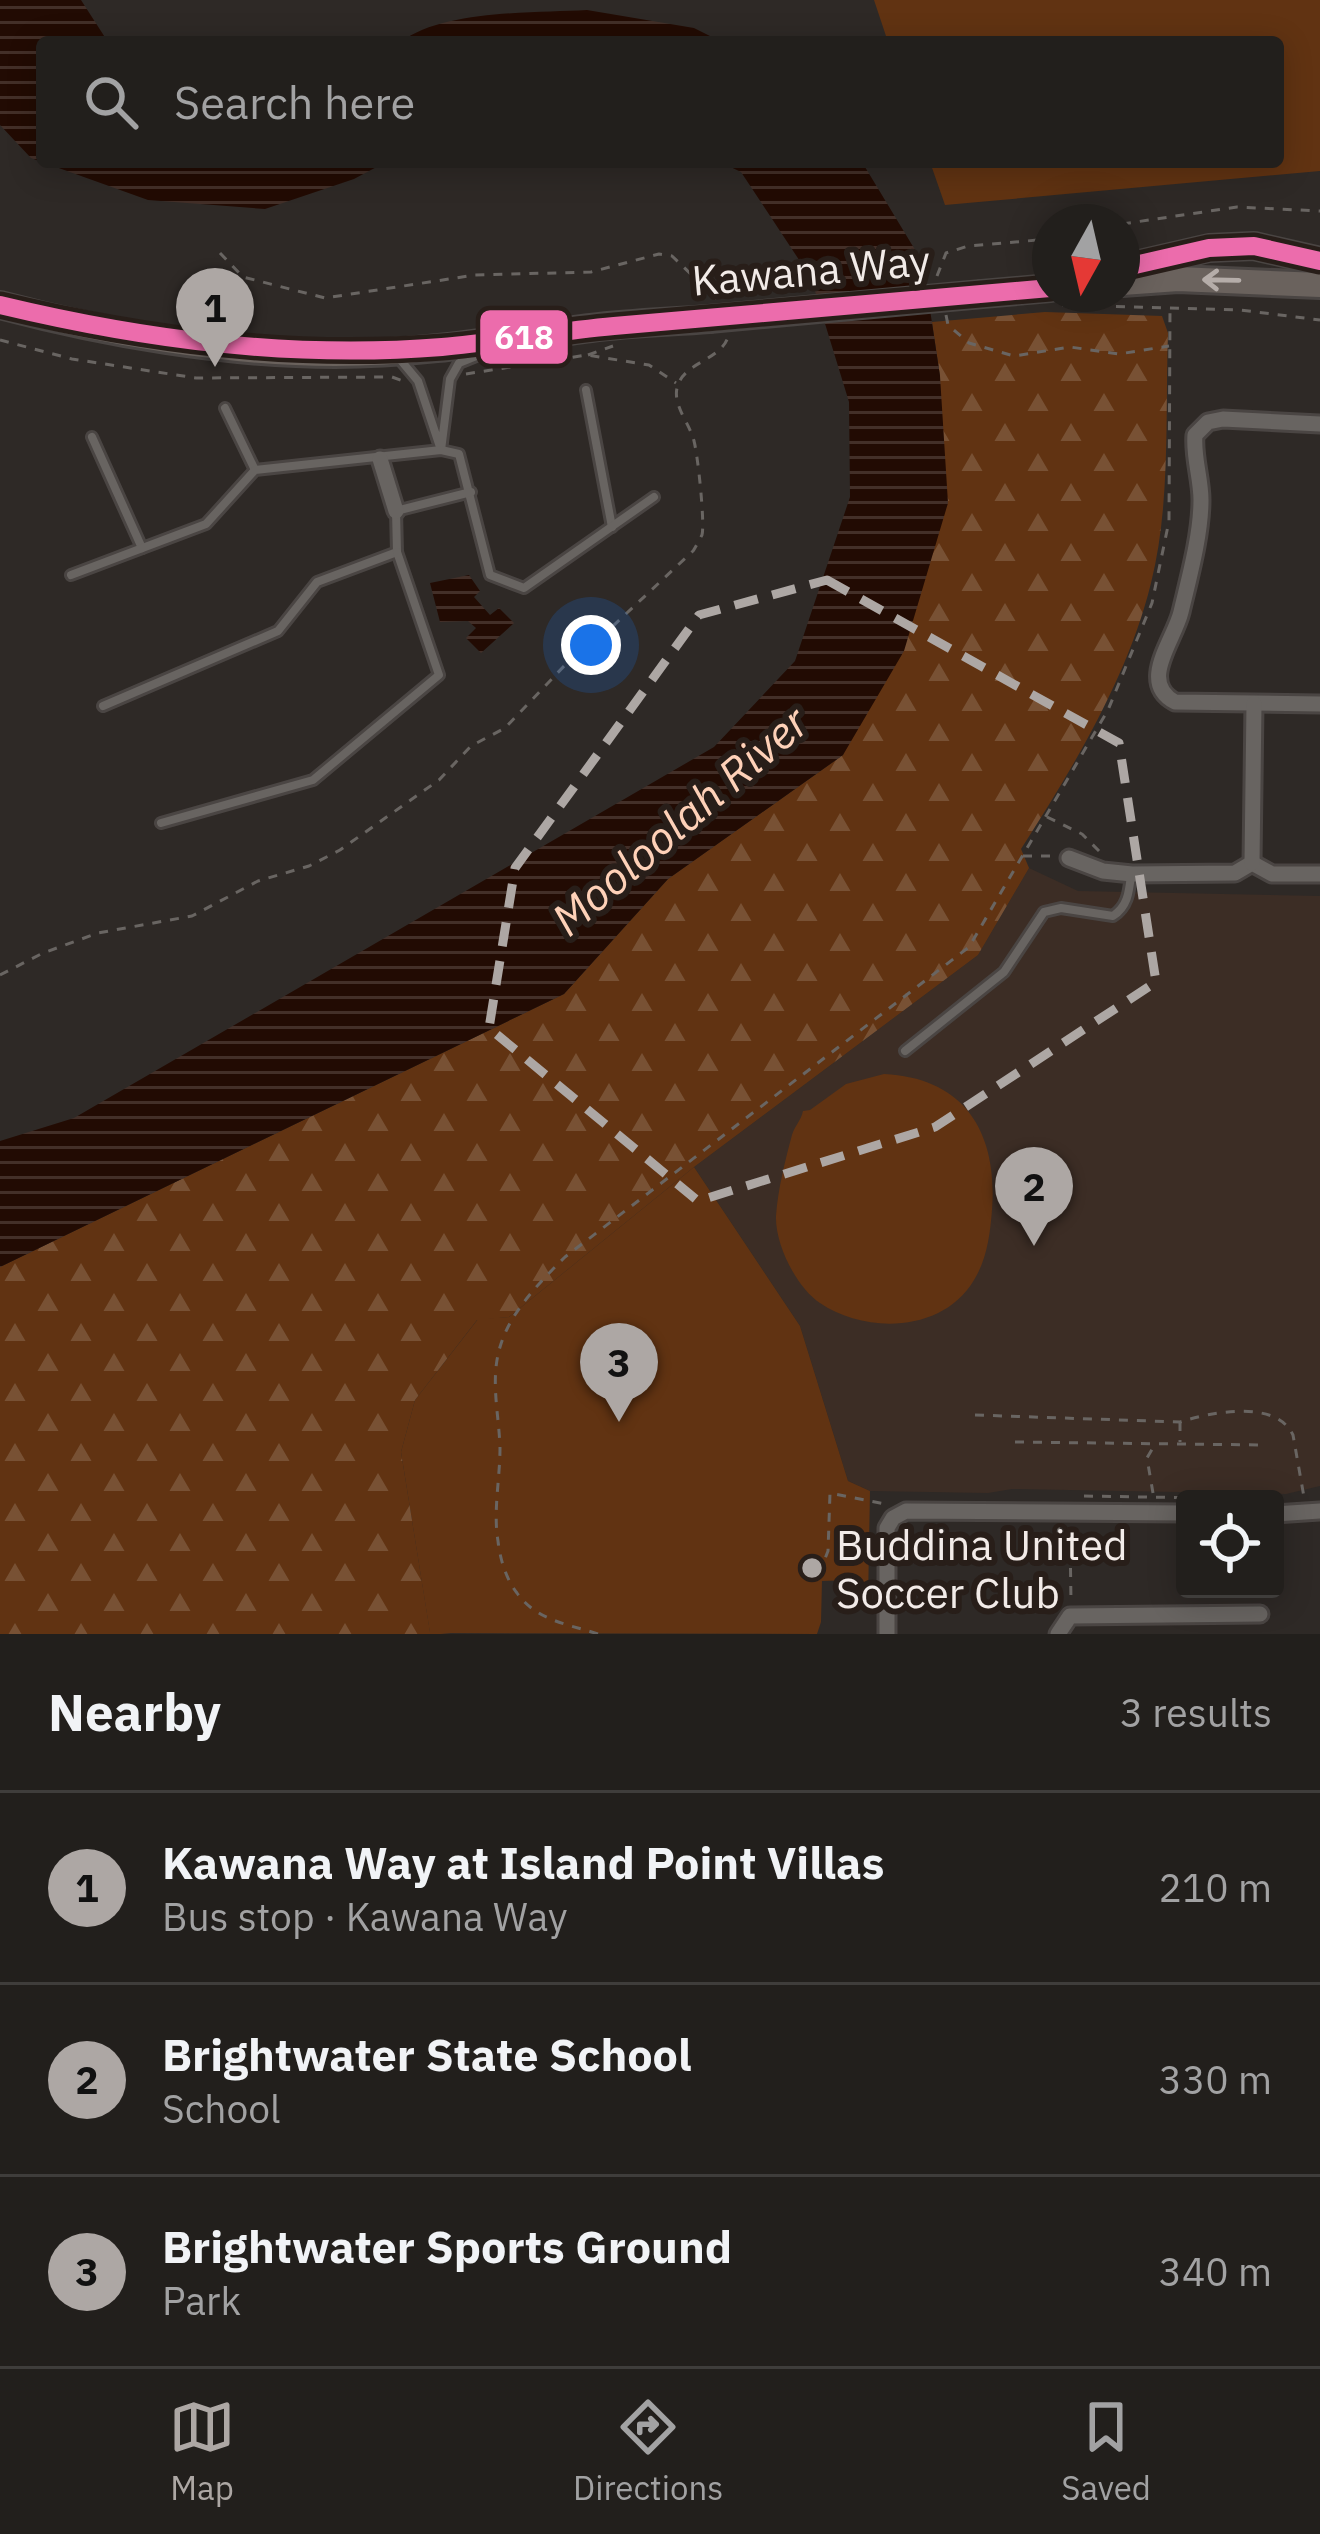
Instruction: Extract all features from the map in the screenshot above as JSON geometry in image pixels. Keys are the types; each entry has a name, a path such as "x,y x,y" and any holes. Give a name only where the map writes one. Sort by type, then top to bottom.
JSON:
{"main road":[{"path":"1140,264 1209,248 1254,246 1320,261"},
{"path":"1140,282 1320,284"},
{"name":"Kawana Way","path":"0,305 161,340 332,354 1032,293"},
{"name":"Kawana Way","path":"274,349 544,326 590,328"}],"street":[{"path":"1320,424 1223,419 1208,422 1195,435 1201,503 1180,616 1158,672 1162,695 1175,702 1320,704"},
{"path":"380,459 396,511"},
{"path":"1252,863 1254,704"},
{"path":"1069,858 1103,872 1132,874 1234,873 1252,863"},
{"path":"1252,863 1272,874 1320,874"},
{"path":"1284,1513 1320,1511"},
{"path":"887,1634 890,1512 1176,1513"},
{"path":"1058,1634 1070,1616 1260,1615"}],"lane":[{"path":"442,451 450,380 459,363 516,340"},
{"path":"391,352 410,366 418,381 442,451"},
{"path":"586,390 612,526"},
{"path":"225,408 255,470"},
{"path":"92,437 142,548"},
{"path":"71,575 206,524 255,470 442,451 459,454 490,574 524,588 654,497"},
{"path":"161,823 313,781 440,675 397,552 396,511 471,492"},
{"path":"103,706 278,631 317,582 397,552"},
{"path":"905,1051 1004,972 1044,912 1061,908 1113,916 1125,903 1132,874"}],"path":[{"path":"1140,221 1237,206 1320,211"},
{"path":"220,253 243,277 326,298 475,275 591,272 659,254 672,256 716,295 716,318"},
{"path":"1140,304 1320,320"},
{"path":"598,1634 553,1622 536,1612 518,1594 501,1560 494,1381 500,1344 512,1318 566,1258 969,947 1108,710 1152,603 1169,521 1170,308"},
{"path":"0,975 43,952 98,933 192,916 258,881 309,866 379,824 440,780 472,746 505,728 553,676 693,551 702,536 694,442 677,399 678,384 687,370 723,349 728,340"},
{"path":"1046,816 1082,834 1106,858"},
{"path":"1023,856 1069,858"},
{"path":"976,1415 1180,1422 1205,1414 1274,1414 1293,1435 1304,1497"},
{"path":"1180,1422 1180,1444"},
{"path":"1016,1442 1264,1444"},
{"path":"1153,1494 1147,1458 1155,1444"},
{"path":"819,1574 828,1551 830,1493 890,1512"},
{"path":"1059,1511 1058,1535 1070,1537 1071,1601 1096,1602 1096,1614"}],"highlighted area":[{"path":"827,580 1119,743 1156,982 935,1127 698,1201 489,1028 515,868 699,615"}],"shaded area":[{"path":"1029,868 1078,891 1320,896 1320,1486 1286,1494 1284,1490 1012,1489 988,1493 870,1491 848,1481 800,1326 694,1167 978,955"}],"green space":[{"path":"874,0 1320,0 1320,171 945,205 932,168 1284,168 1284,36 886,36"},
{"path":"1045,312 1162,316 1168,333 1164,490 1157,553 1141,618 1079,754 1021,849 1029,868 978,955 694,1167 509,1317 477,1320 415,1400 401,1452 430,1632 451,1634 0,1634 0,1267 564,994 668,879 843,755 940,376 932,322"},
{"path":"884,1074 936,1086 956,1099 982,1135 992,1182 989,1238 974,1280 943,1310 902,1323 859,1320 820,1303 795,1276 777,1227 784,1165 803,1111 846,1084"},
{"path":"694,1167 800,1326 848,1481 870,1491 868,1603 850,1603 850,1580 822,1581 817,1634 430,1633 401,1452 415,1400 478,1319 509,1317"}],"water":[{"path":"0,0 81,0 104,36 36,36 36,160 0,125"},
{"path":"587,10 694,28 710,36 412,36 440,24 516,13"},
{"path":"59,168 375,168 265,209 148,200"},
{"name":"Mooloolah River","path":"733,168 866,168 923,263 940,376 948,503 904,651 843,755 668,879 564,994 0,1267 0,1141 74,1118 714,747 795,661 850,497 849,402 811,278 741,172"},
{"path":"469,575 480,591 474,597 490,615 499,608 514,623 481,653 466,638 476,628 468,621 440,622 430,583"}],"transit line":[{"name":"618","path":"1140,264 1209,248 1254,246 1320,261"},
{"name":"618","path":"0,305 220,344 386,350 1032,290"}],"place":[{"name":"Kawana Way at Island Point Villas","path":"215,367"},
{"name":"Brightwater State School","path":"1034,1246"},
{"name":"Brightwater Sports Ground","path":"619,1422"},
{"name":"Buddina United Soccer Club","path":"812,1568"}]}
